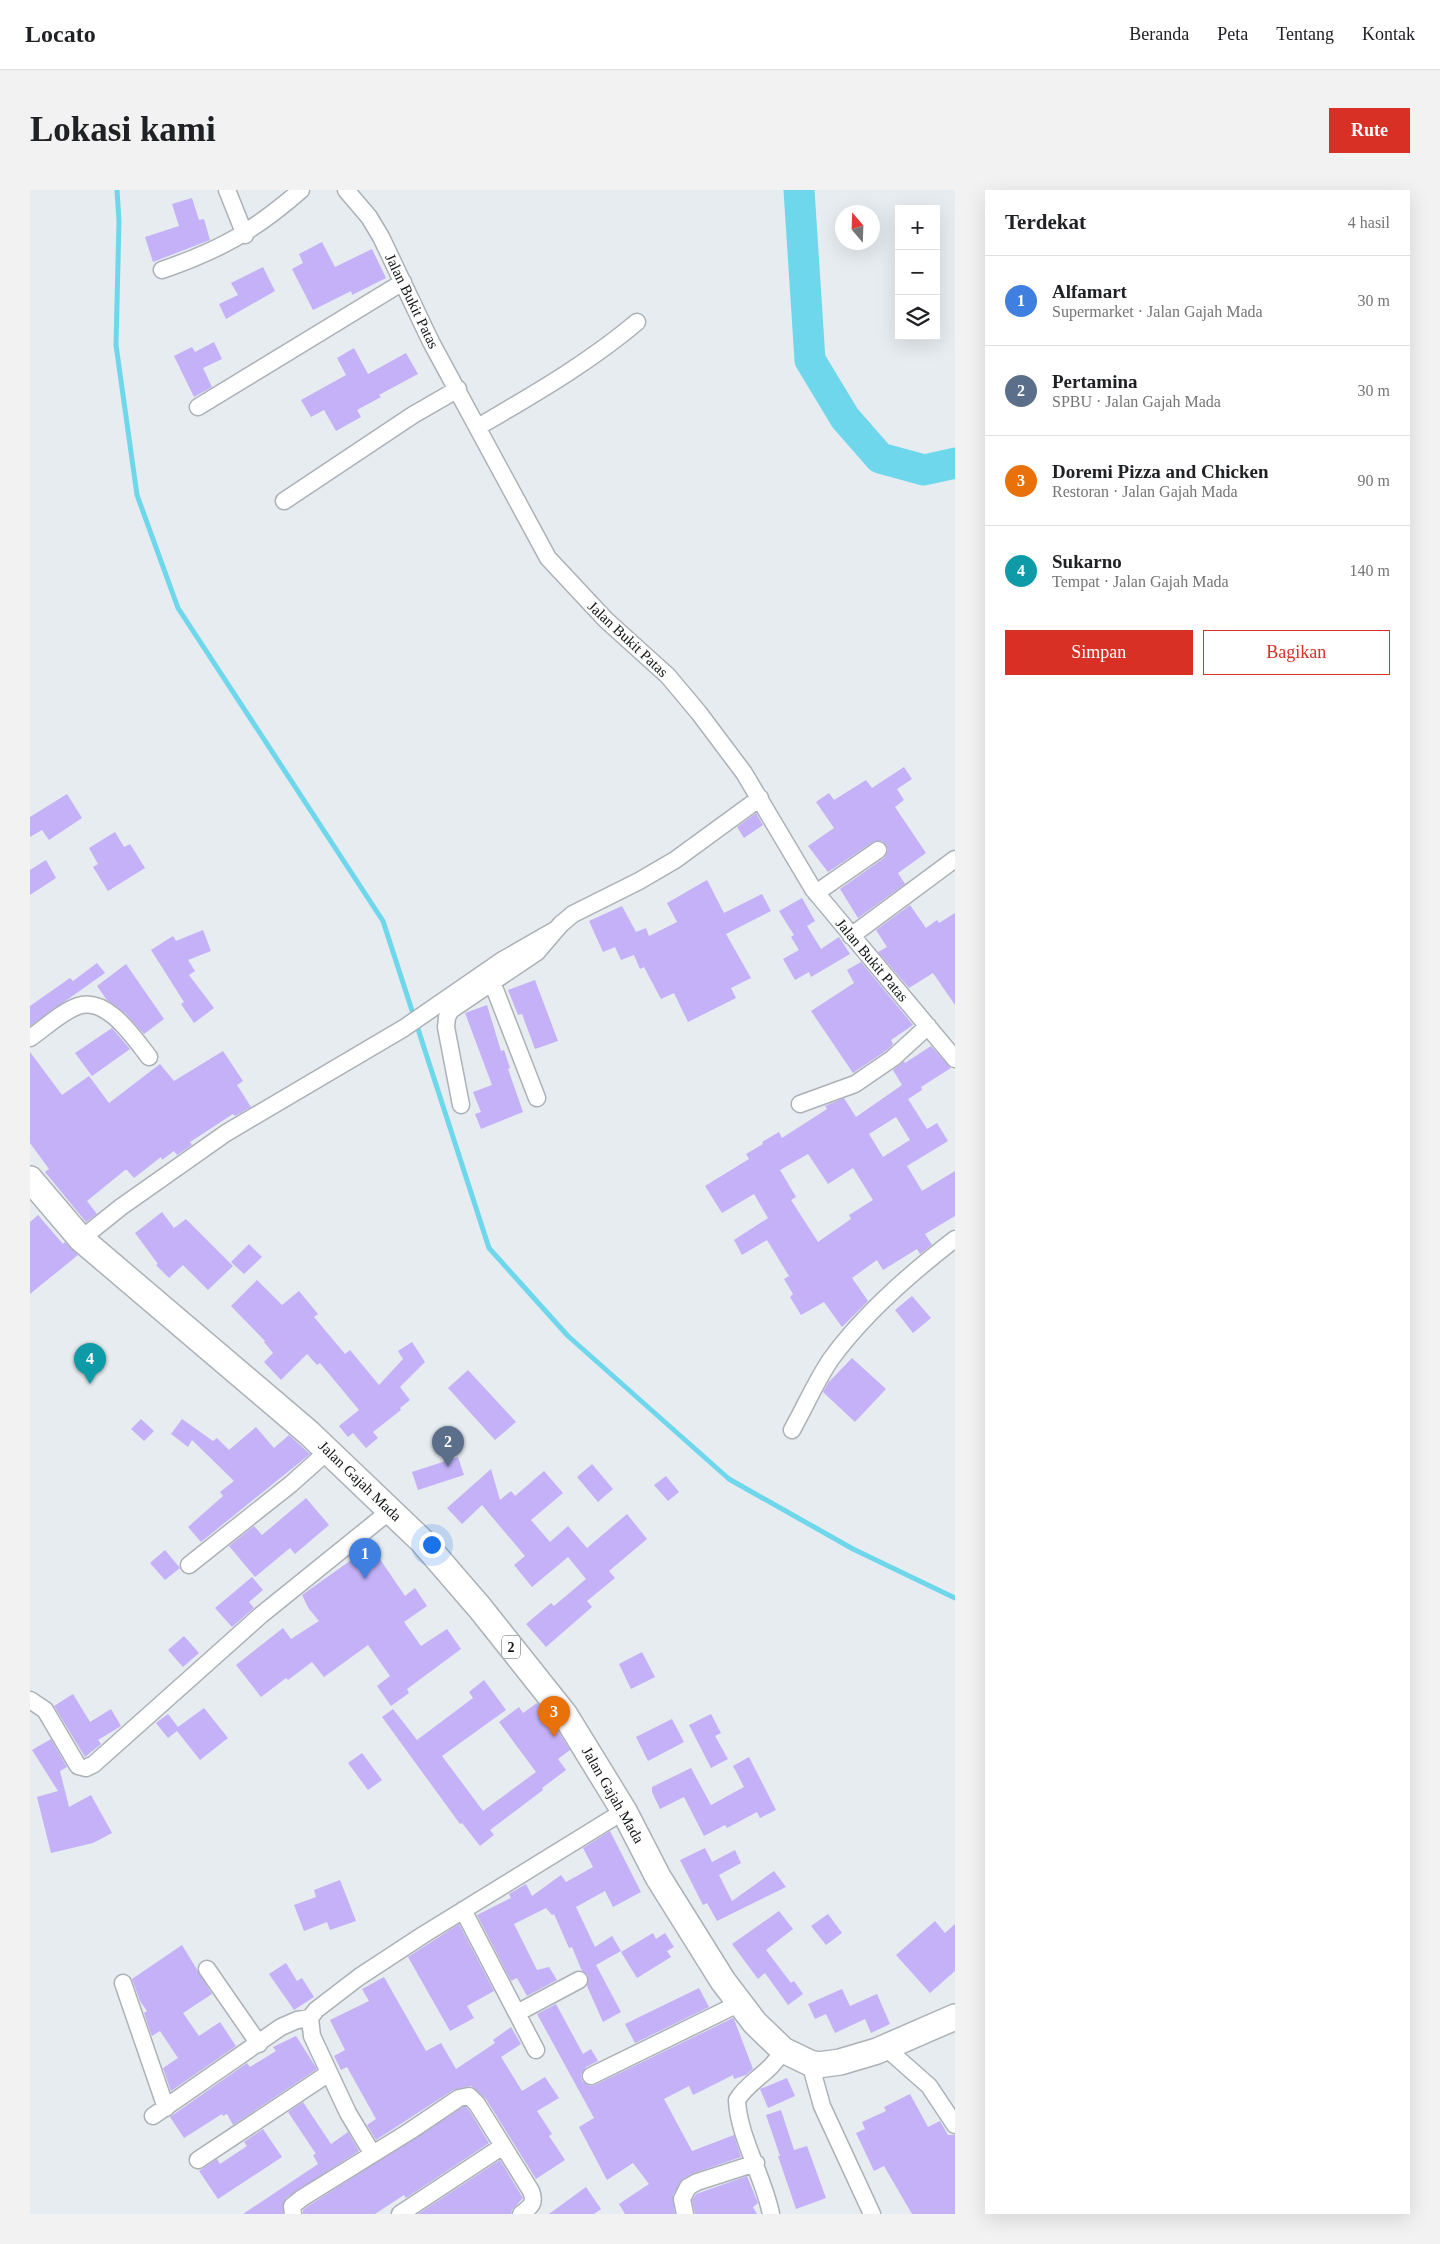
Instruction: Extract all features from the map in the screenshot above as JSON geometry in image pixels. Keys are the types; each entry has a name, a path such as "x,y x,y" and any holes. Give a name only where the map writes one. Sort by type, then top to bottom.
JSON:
{"highway":[{"name":"Jalan Gajah Mada","path":"30,1179 81,1239 245,1376 328,1451 423,1542 545,1688 581,1738 624,1811 676,1907 723,1981 755,2023 782,2050 818,2065 840,2062 862,2057 888,2047 955,2017"}],"street":[{"path":"227,190 245,235"},
{"path":"162,270 198,258 245,235 301,190"},
{"name":"Jalan Bukit Patas","path":"346,190 369,216 403,282 418,317 548,558 606,620 668,676 726,747 760,798 796,864 816,893 955,1059"},
{"path":"198,407 403,282"},
{"path":"478,427 604,350 637,322"},
{"path":"284,501 414,415 458,389"},
{"path":"461,1105 450,1052 446,1017 451,1010 537,952 555,930 573,914 639,881 675,860 760,798"},
{"path":"816,893 878,850"},
{"path":"851,936 955,859"},
{"path":"81,1239 121,1207 226,1132 404,1028 502,961 555,930"},
{"path":"492,982 538,1098"},
{"path":"30,1038 76,1007 89,1005 115,1016 149,1057"},
{"path":"800,1104 855,1084 892,1058 928,1026"},
{"path":"792,1430 826,1367 846,1341 898,1287 955,1239"},
{"path":"189,1565 291,1484 328,1451"},
{"path":"30,1700 44,1710 78,1766 86,1768 94,1764 246,1627 391,1510"},
{"path":"123,1982 160,2112 291,2022 310,2018 322,2004 358,1977 624,1811"},
{"path":"463,1910 536,2050"},
{"path":"207,1969 259,2044"},
{"path":"517,2013 579,1980"},
{"path":"591,2076 740,2003"},
{"path":"310,2018 312,2036 348,2113 372,2153"},
{"path":"888,2047 895,2056 929,2086 955,2125"},
{"path":"771,2214 756,2163 739,2117 737,2100 745,2089 776,2063 782,2050"},
{"path":"810,2063 822,2106 872,2214"},
{"path":"198,2160 329,2073"},
{"path":"293,2214 291,2209 294,2204 459,2098 469,2096 478,2104 527,2184 534,2199 533,2204 521,2214"},
{"path":"400,2214 503,2146"},
{"path":"685,2214 682,2199 688,2187 697,2182 756,2163"}],"building":[{"path":"192,198 199,220 204,219 210,240 153,262 145,237 179,226 172,204"},
{"path":"322,242 335,267 372,249 386,278 352,295 351,291 313,310 292,269 303,263 299,254"},
{"path":"263,267 275,291 226,319 219,304 238,295 231,283"},
{"path":"214,342 222,359 203,368 212,387 194,397 174,356 192,347 195,352"},
{"path":"354,348 368,374 406,353 418,374 379,395 381,397 357,410 361,417 336,431 324,410 311,417 301,400 346,375 337,358"},
{"path":"904,767 912,779 897,789 904,800 895,807 926,853 898,873 905,884 858,918 840,889 884,858 888,850 882,841 873,842 828,872 808,846 834,828 816,802 829,793 834,800 866,780 872,788"},
{"path":"67,794 82,818 49,840 42,830 30,837 30,817"},
{"path":"756,813 763,825 744,838 737,827"},
{"path":"115,832 124,847 130,844 145,868 108,891 93,867 98,864 89,848"},
{"path":"46,860 56,878 30,895 30,870"},
{"path":"707,880 724,913 762,894 771,911 726,934 751,978 731,988 736,998 688,1022 674,993 661,999 644,967 640,969 634,955 621,960 615,947 603,952 589,921 622,906 636,932 646,928 649,936 677,922 667,903"},
{"path":"802,898 815,921 807,926 821,949 839,937 850,954 811,977 809,972 795,980 783,959 799,950 791,937 794,935 779,911"},
{"path":"910,905 926,928 937,920 939,923 955,913 955,1005 933,973 909,988 878,952 887,947 876,930"},
{"path":"203,930 211,951 188,960 195,971 189,975 214,1008 194,1023 181,1004 184,1002 151,950 173,936 176,941"},
{"path":"861,962 913,1025 891,1040 893,1044 887,1050 853,1073 811,1011 854,983 847,970"},
{"path":"97,963 105,973 30,1026 30,1006 70,978 73,981"},
{"path":"126,964 164,1019 144,1034 125,1013 107,1000 97,986"},
{"path":"535,980 558,1041 535,1049 522,1014 518,1015 508,990"},
{"path":"487,1005 501,1051 504,1050 510,1068 508,1069 523,1112 481,1129 475,1114 481,1112 473,1092 492,1085 465,1013"},
{"path":"112,1028 130,1049 92,1076 75,1053"},
{"path":"931,1046 951,1068 921,1087 922,1090 908,1099 927,1129 937,1123 948,1141 907,1166 922,1191 955,1171 955,1216 925,1234 932,1245 920,1254 917,1249 883,1270 877,1260 852,1278 868,1301 842,1327 824,1302 801,1315 790,1297 793,1294 784,1279 789,1276 767,1240 742,1255 734,1240 768,1218 754,1194 722,1213 705,1186 749,1159 746,1154 763,1144 762,1142 779,1132 782,1138 827,1109 825,1106 844,1098 856,1117 902,1085 893,1070 904,1061 905,1063","holes":["896,1117 910,1140 883,1157 869,1134","808,1154 828,1184 853,1168 873,1200 849,1215 851,1219 818,1242 791,1200 796,1197 780,1170"]},
{"path":"223,1051 243,1081 237,1085 251,1107 235,1116 233,1114 190,1142 192,1145 177,1155 174,1151 162,1160 161,1157 134,1178 125,1170 87,1201 97,1214 86,1222 45,1172 49,1169 30,1143 30,1052 62,1095 89,1076 109,1103 160,1064 174,1081"},
{"path":"162,1212 174,1228 186,1219 233,1266 208,1290 183,1265 169,1278 156,1265 158,1264 135,1233"},
{"path":"38,1215 63,1244 65,1242 78,1255 30,1294 30,1222"},
{"path":"249,1244 262,1257 244,1274 231,1262"},
{"path":"257,1280 282,1305 299,1291 318,1314 314,1317 345,1354 350,1350 379,1385 403,1359 398,1351 412,1342 425,1362 400,1387 410,1400 400,1408 401,1410 373,1432 378,1438 366,1448 353,1433 348,1437 339,1426 359,1410 320,1363 317,1365 307,1354 281,1380 264,1362 273,1353 265,1341 231,1306"},
{"path":"912,1296 931,1318 913,1333 895,1310"},
{"path":"852,1358 886,1389 855,1422 823,1392 828,1383"},
{"path":"468,1370 516,1422 495,1440 448,1388"},
{"path":"141,1419 154,1431 144,1441 131,1429"},
{"path":"182,1419 213,1441 217,1438 229,1450 256,1427 274,1448 289,1435 310,1454 201,1542 188,1527 223,1496 220,1492 234,1481 192,1440 188,1447 171,1434"},
{"path":"458,1457 464,1475 418,1490 412,1472"},
{"path":"592,1464 613,1489 598,1502 577,1477"},
{"path":"491,1469 500,1500 511,1491 515,1496 544,1471 563,1493 531,1520 550,1542 568,1526 587,1548 627,1514 647,1539 609,1571 615,1578 587,1601 592,1607 546,1647 526,1624 551,1603 554,1606 586,1579 568,1557 532,1587 514,1565 525,1556 482,1505 462,1524 447,1508"},
{"path":"666,1476 679,1492 668,1501 654,1485"},
{"path":"306,1498 329,1525 295,1554 290,1548 255,1577 229,1546 254,1526 262,1535"},
{"path":"371,1546 405,1596 415,1588 427,1606 404,1622 421,1646 447,1629 461,1649 407,1689 409,1693 391,1706 377,1686 390,1676 368,1645 324,1677 312,1662 288,1680 286,1678 261,1697 236,1665 283,1628 291,1639 319,1621 309,1609 302,1595"},
{"path":"165,1550 180,1568 165,1580 150,1563"},
{"path":"252,1577 263,1590 249,1602 254,1608 232,1627 215,1608"},
{"path":"184,1636 199,1653 183,1667 168,1650"},
{"path":"642,1652 655,1677 631,1689 619,1664"},
{"path":"484,1680 506,1710 442,1756 483,1811 536,1772 499,1722 519,1707 523,1713 537,1703 553,1723 570,1750 558,1759 566,1770 490,1830 494,1835 480,1846 462,1823 460,1824 382,1717 393,1709 417,1740 473,1698 469,1692"},
{"path":"73,1694 90,1722 111,1709 121,1726 98,1740 101,1744 85,1757 54,1706"},
{"path":"204,1708 228,1738 200,1760 177,1731 168,1738 156,1723 168,1714 178,1727"},
{"path":"711,1714 721,1733 715,1736 728,1759 711,1768 689,1725"},
{"path":"672,1719 684,1742 648,1761 636,1737"},
{"path":"51,1739 67,1767 60,1771 69,1807 91,1795 112,1833 93,1843 51,1853 37,1797 58,1791 32,1750"},
{"path":"362,1753 382,1780 368,1790 348,1763"},
{"path":"749,1757 776,1810 760,1818 757,1812 727,1828 725,1825 704,1836 684,1797 660,1809 652,1792 652,1787 691,1768 711,1805 744,1787 733,1766"},
{"path":"610,1831 641,1892 613,1907 605,1891 576,1907 595,1947 612,1936 621,1951 596,1965 621,2012 603,2022 587,1986 588,1976 582,1971 572,1947 569,1948 554,1914 552,1915 546,1908 514,1924 537,1970 549,1967 557,1980 527,1996 517,1978 511,1981 477,1915 511,1898 509,1894 526,1884 532,1896 561,1875 566,1882 593,1867 583,1848"},
{"path":"705,1848 712,1862 735,1850 741,1863 719,1875 732,1901 774,1871 786,1887 717,1921 707,1903 703,1905 680,1860"},
{"path":"340,1880 356,1921 330,1930 327,1922 304,1931 294,1905 316,1897 314,1890"},
{"path":"779,1911 793,1929 766,1950 791,1983 794,1981 803,1994 788,2005 765,1973 758,1979 732,1944"},
{"path":"828,1914 842,1933 826,1945 811,1926"},
{"path":"935,1921 945,1933 955,1924 955,1971 930,1993 896,1955"},
{"path":"459,1924 494,1991 467,2006 474,2018 450,2031 408,1957"},
{"path":"653,1933 656,1939 665,1933 674,1947 667,1951 671,1957 637,1978 621,1952"},
{"path":"182,1945 212,1994 183,2013 199,2036 220,2022 236,2046 171,2091 163,2068 178,2058 160,2031 152,2036 144,2013 147,2011 140,2001 132,1979"},
{"path":"286,1963 297,1981 302,1978 314,1997 294,2010 269,1974"},
{"path":"384,1977 426,2051 441,2043 456,2069 495,2043 493,2040 511,2027 521,2044 501,2057 522,2091 545,2077 559,2098 537,2111 552,2134 549,2136 565,2160 536,2179 486,2099 471,2086 453,2090 376,2140 367,2125 376,2119 347,2067 341,2070 334,2056 345,2050 330,2020 369,2001 362,1989"},
{"path":"699,1988 709,2007 635,2043 625,2024"},
{"path":"842,1989 850,2006 877,1994 890,2024 871,2033 865,2019 835,2033 826,2014 815,2019 808,2004"},
{"path":"556,2004 583,2054 591,2049 598,2061 586,2067 581,2075 582,2081 590,2086 734,2019 753,2069 746,2075 734,2079 733,2075 693,2095 689,2086 664,2099 692,2151 734,2135 741,2157 694,2173 683,2179 673,2195 675,2214 625,2214 619,2204 649,2184 633,2163 607,2180 579,2127 594,2118 537,2014"},
{"path":"296,2036 317,2069 233,2125 227,2114 223,2116 222,2114 184,2138 170,2117 247,2063 250,2067 276,2051 273,2047"},
{"path":"787,2078 795,2096 768,2108 760,2089"},
{"path":"910,2094 928,2127 940,2121 948,2135 955,2135 955,2214 912,2214 884,2166 874,2171 856,2133 865,2129 862,2122 886,2111 884,2107"},
{"path":"303,2102 331,2144 348,2132 359,2151 286,2198 283,2203 283,2214 243,2214 318,2164 313,2155 316,2154 288,2112"},
{"path":"463,2107 469,2110 489,2143 406,2198 404,2195 375,2214 303,2214 303,2210 308,2206"},
{"path":"781,2110 794,2150 807,2146 826,2198 796,2209 766,2115"},
{"path":"263,2129 282,2157 218,2199 199,2171 217,2159 220,2164 247,2146 244,2142"},
{"path":"500,2160 523,2198 512,2210 511,2214 418,2214"},
{"path":"747,2176 758,2203 753,2207 757,2214 695,2214 692,2200 696,2194"},
{"path":"586,2187 601,2209 594,2214 549,2214"}],"waterway":[{"path":"117,190 119,221 116,345 137,495 178,608 383,921 489,1248 568,1336 729,1479 853,1549 955,1598"},
{"path":"799,190 810,360 845,418 880,458 924,470 955,463"}],"place":[{"name":"Sukarno","path":"90,1384"},
{"name":"Pertamina","path":"448,1467"},
{"name":"Alfamart","path":"365,1579"},
{"name":"Doremi Pizza and Chicken","path":"554,1737"}]}
